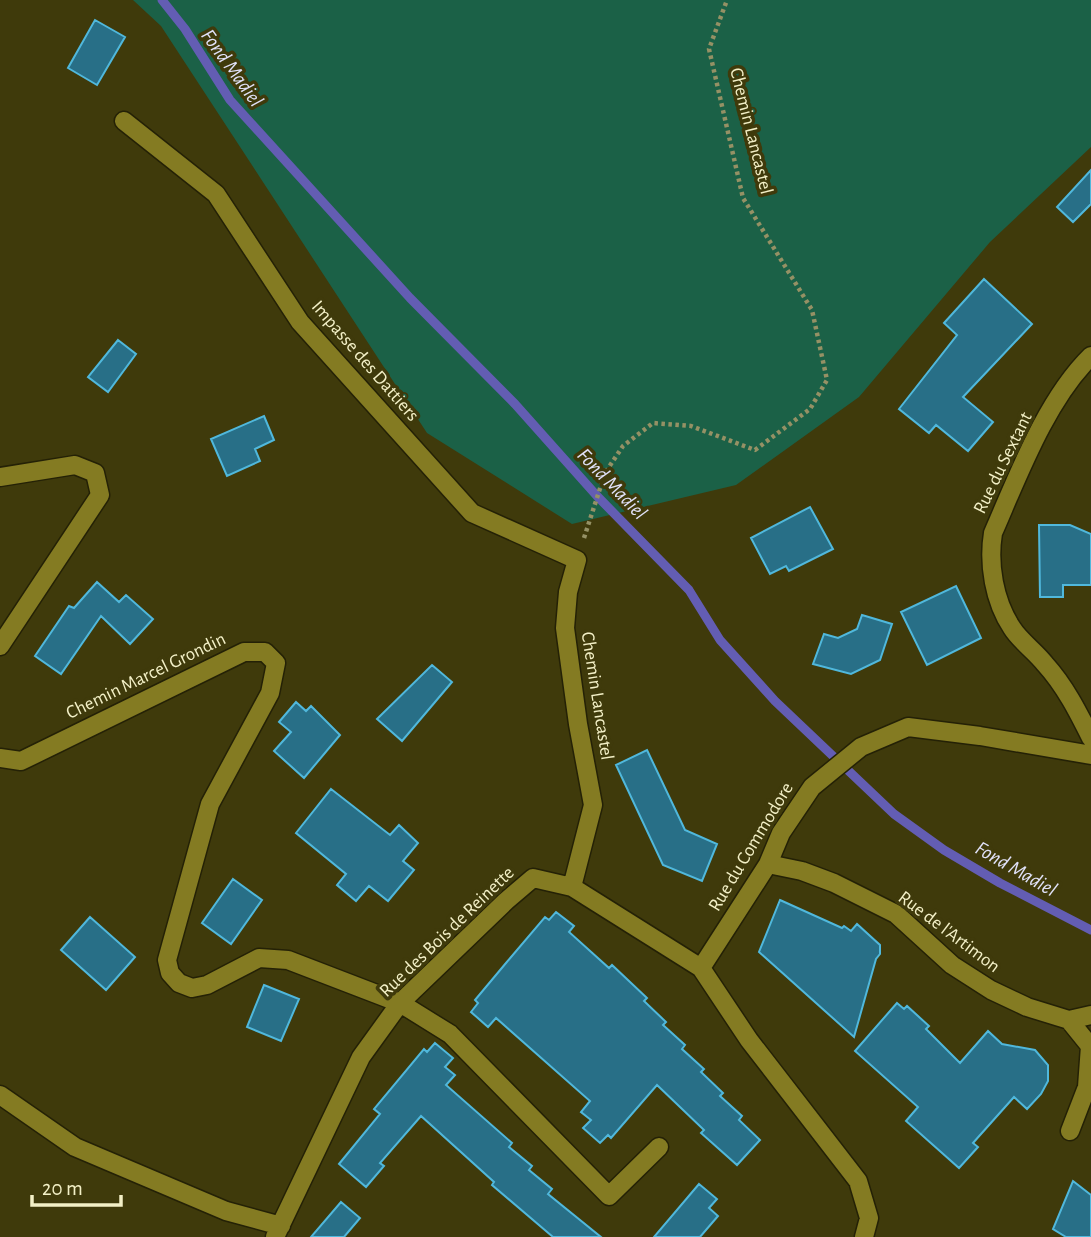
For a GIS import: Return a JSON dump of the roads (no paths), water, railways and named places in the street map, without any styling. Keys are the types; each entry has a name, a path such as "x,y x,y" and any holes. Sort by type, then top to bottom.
{"street":[{"name":"Impasse des Dattiers","path":"124,121 215,194 300,322 472,513 578,560"},
{"name":"Rue du Sextant","path":"1091,356 1076,370 1030,446 993,533 990,548 996,593 1012,628 1046,664 1073,701 1091,738"},
{"path":"0,477 75,465 95,473 100,495 0,646"},
{"name":"Chemin Lancastel","path":"572,887 593,805 578,724 565,628 568,592 578,560"},
{"name":"Chemin Marcel Grondin","path":"0,758 21,761 244,652 265,652 276,663 270,693 210,804 167,960 170,973 179,983 192,988 207,985 259,958 288,960 400,1003"},
{"name":"Rue du Commodore","path":"701,968 768,864 781,833 812,787 861,747 908,727 1091,755"},
{"name":"Rue de l'Artimon","path":"768,864 802,871 834,883 896,914 952,965 991,990 1027,1007 1069,1020"},
{"name":"Rue des Bois de Reinette","path":"278,1232 362,1057 400,1003 533,878 572,887"},
{"path":"572,887 701,968 749,1040 858,1181 869,1218 864,1237"},
{"path":"400,1003 450,1034 609,1196 659,1147"},
{"path":"1070,1131 1087,1087 1090,1046 1069,1020 1091,1015"},
{"path":"0,1095 75,1147 278,1232"}],"waterway":[{"name":"Fond Madiel","path":"162,0 185,29 230,100 410,298 515,404 597,496 689,590 720,640 775,701 894,814 944,850 1000,883 1091,930"}]}
